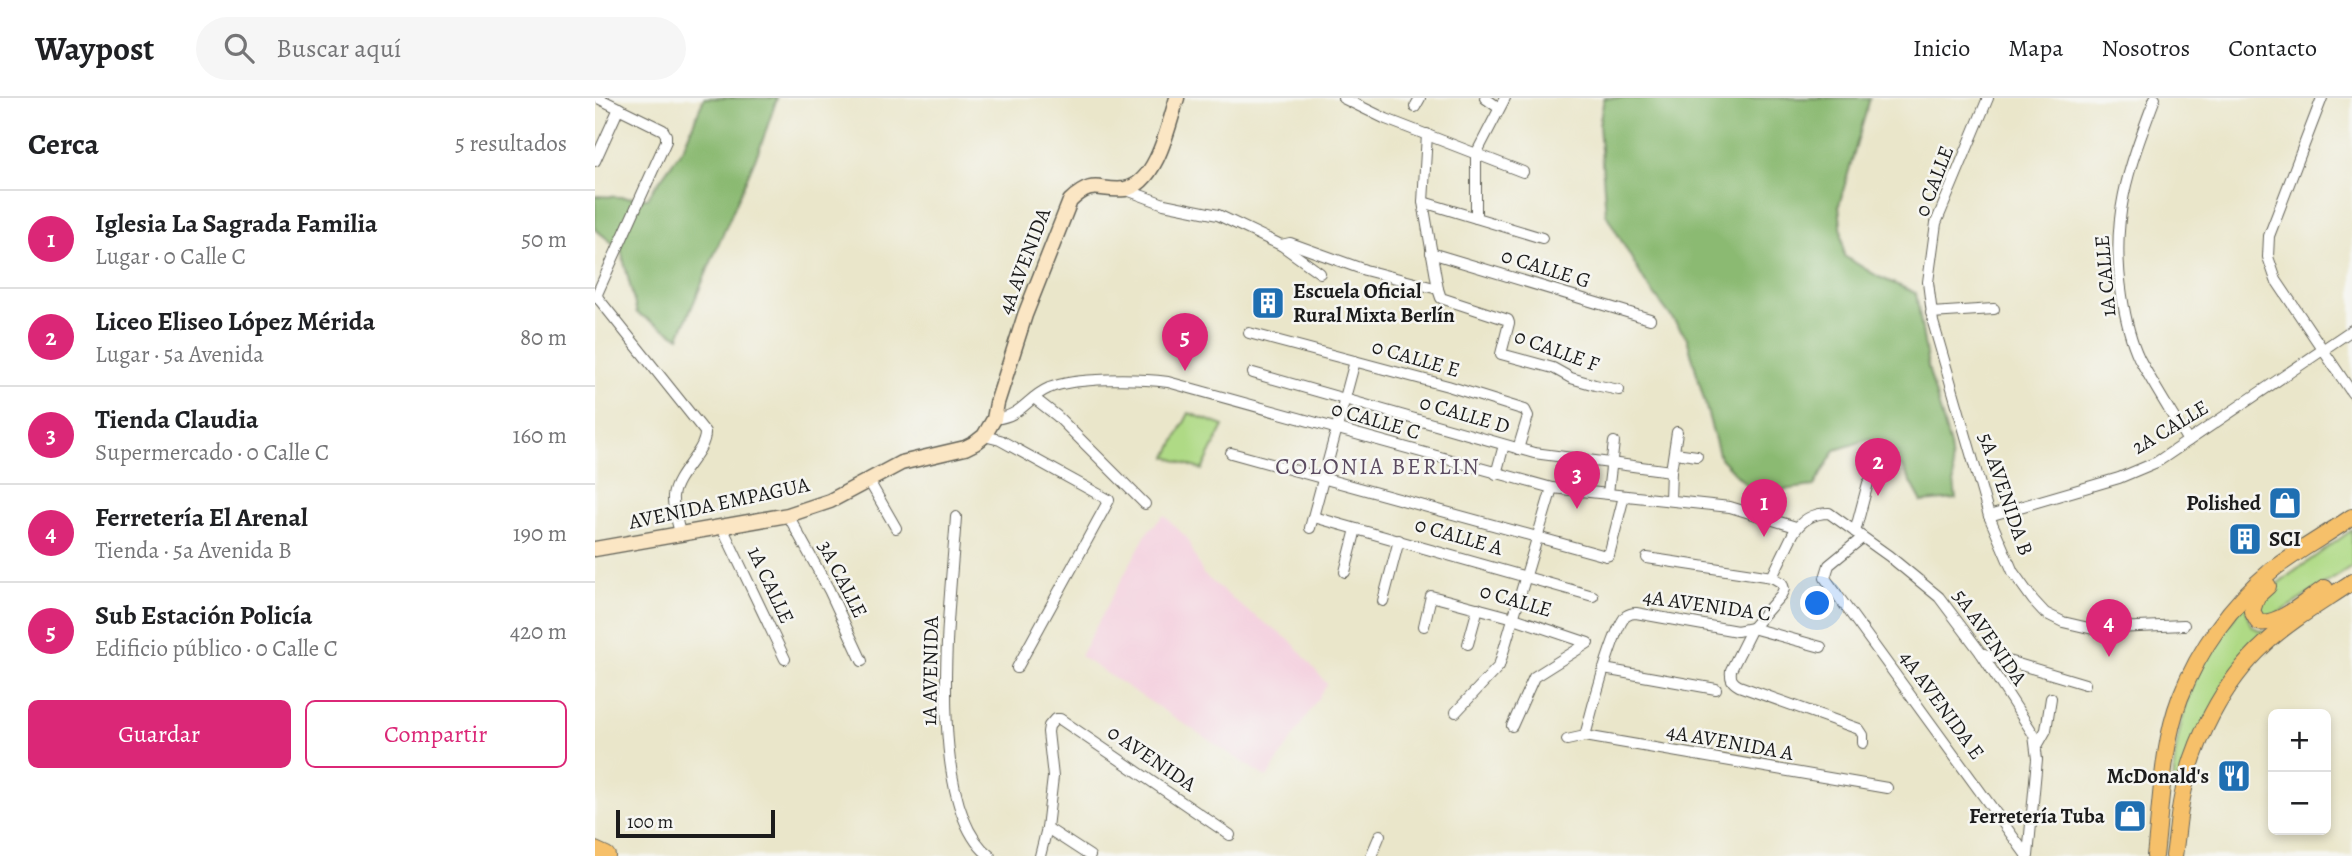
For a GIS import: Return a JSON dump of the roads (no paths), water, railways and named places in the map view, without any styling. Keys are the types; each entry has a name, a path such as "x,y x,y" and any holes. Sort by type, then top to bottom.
{"highway":[{"path":"595,851 606,856"}],"main road":[{"path":"2155,856 2169,739 2179,699 2197,662 2221,623 2242,598 2273,570 2352,517"},
{"path":"2352,525 2266,587 2253,605 2254,617 2264,624 2277,621 2352,571"},
{"path":"2174,856 2182,799 2195,752 2233,681 2266,643 2352,582"},
{"path":"2164,856 2170,804 2165,774"}],"street":[{"path":"598,98 663,130 666,135 666,141 597,294 705,432 704,440 678,480 674,494 673,504 680,534"},
{"path":"1124,189 1135,185 1146,176 1158,156 1177,98"},
{"path":"1343,98 1386,119 1523,172"},
{"path":"1476,218 1476,154 1502,103 1485,98"},
{"name":"0 CALLE","path":"1932,318 1928,282 1936,223 1988,98"},
{"name":"1A CALLE","path":"2155,98 2130,166 2116,245 2125,313 2138,356 2187,442"},
{"path":"2322,98 2269,236 2268,257 2276,280 2352,393"},
{"path":"595,161 619,108"},
{"path":"1427,134 1423,202 1439,294"},
{"name":"4A AVENIDA","path":"994,419 996,403 1025,315 1070,201 1081,191 1096,186 1124,189"},
{"name":"0 CALLE F","path":"1124,189 1164,204 1218,215 1281,245 1320,273"},
{"path":"1423,202 1542,238"},
{"name":"0 CALLE F","path":"1281,245 1290,243 1508,320 1501,354 1553,368 1595,385 1619,390"},
{"name":"0 CALLE G","path":"1431,253 1650,319"},
{"path":"1932,318 1994,309"},
{"name":"5A AVENIDA B","path":"1932,318 1989,516 2013,572 2032,600 2045,613 2063,622 2093,629 2184,625"},
{"name":"2A CALLE","path":"1989,516 2119,478 2157,462 2352,330"},
{"name":"0 CALLE E","path":"1249,333 1525,410 1528,416 1518,449"},
{"path":"1310,528 1355,361"},
{"name":"0 CALLE D","path":"1253,373 1518,449 1553,457 1671,471"},
{"name":"0 CALLE C","path":"994,419 1015,414 1047,389 1066,383 1156,380 1552,488 1730,507 1796,527"},
{"path":"1034,398 1057,416 1145,504"},
{"path":"994,419 984,436 1000,440 1109,500 1017,668"},
{"path":"1669,500 1677,432"},
{"name":"AVENIDA EMPAGUA","path":"595,549 787,515 830,501 901,463 965,448 984,436"},
{"path":"1608,494 1614,442"},
{"path":"1496,474 1504,445"},
{"path":"1231,453 1608,556 1623,496"},
{"path":"1675,453 1697,456"},
{"path":"869,481 896,528"},
{"path":"1859,535 1868,483"},
{"path":"1456,712 1499,666 1552,488"},
{"name":"5A AVENIDA","path":"1796,527 1809,517 1829,513 1939,597 1981,653 2034,735 2037,746"},
{"name":"3A CALLE","path":"787,515 829,590 862,661"},
{"name":"1A AVENIDA","path":"955,517 945,701 953,786 961,816 982,850 990,856"},
{"name":"0 CALLE A","path":"1314,517 1593,596"},
{"name":"1A CALLE","path":"722,527 785,659"},
{"path":"1772,577 1796,527"},
{"path":"1345,572 1356,529"},
{"name":"4A AVENIDA E","path":"1859,535 1829,565 1825,578 2028,856"},
{"path":"1383,601 1399,540"},
{"path":"1647,558 1772,577 1782,583 1784,589 1781,595 1752,628 1730,677 1739,686 1859,729 1863,735 1863,743"},
{"name":"0 CALLE","path":"1424,626 1431,596 1514,618 1588,643 1534,677 1513,726"},
{"path":"1468,644 1478,608"},
{"name":"4A AVENIDA C","path":"1604,669 1621,622 1627,615 1636,613 1737,631 1752,628 1821,648"},
{"path":"1981,653 2085,684"},
{"path":"1585,736 1604,669 1716,689"},
{"path":"2028,856 2037,746 2046,730 2051,698"},
{"name":"0 AVENIDA","path":"1047,828 1053,777 1048,732 1052,720 1060,719 1230,835"},
{"name":"4A AVENIDA A","path":"1567,740 1585,736 1887,788"},
{"path":"1040,856 1047,828 1090,856"},
{"path":"1371,856 1380,835"}],"place":[{"name":"Escuela Oficial Rural Mixta Berlín","path":"1268,303"},
{"name":"Sub Estación Policía","path":"1185,371"},
{"name":"Liceo Eliseo López Mérida","path":"1878,496"},
{"name":"Polished","path":"2285,503"},
{"name":"Tienda Claudia","path":"1577,509"},
{"name":"Iglesia La Sagrada Familia","path":"1764,537"},
{"name":"SCI","path":"2245,539"},
{"name":"Ferretería El Arenal","path":"2109,657"},
{"name":"McDonald's","path":"2234,776"},
{"name":"Ferretería Tuba","path":"2130,816"}],"district":[{"name":"COLONIA BERLIN","path":"1378,466"}]}
